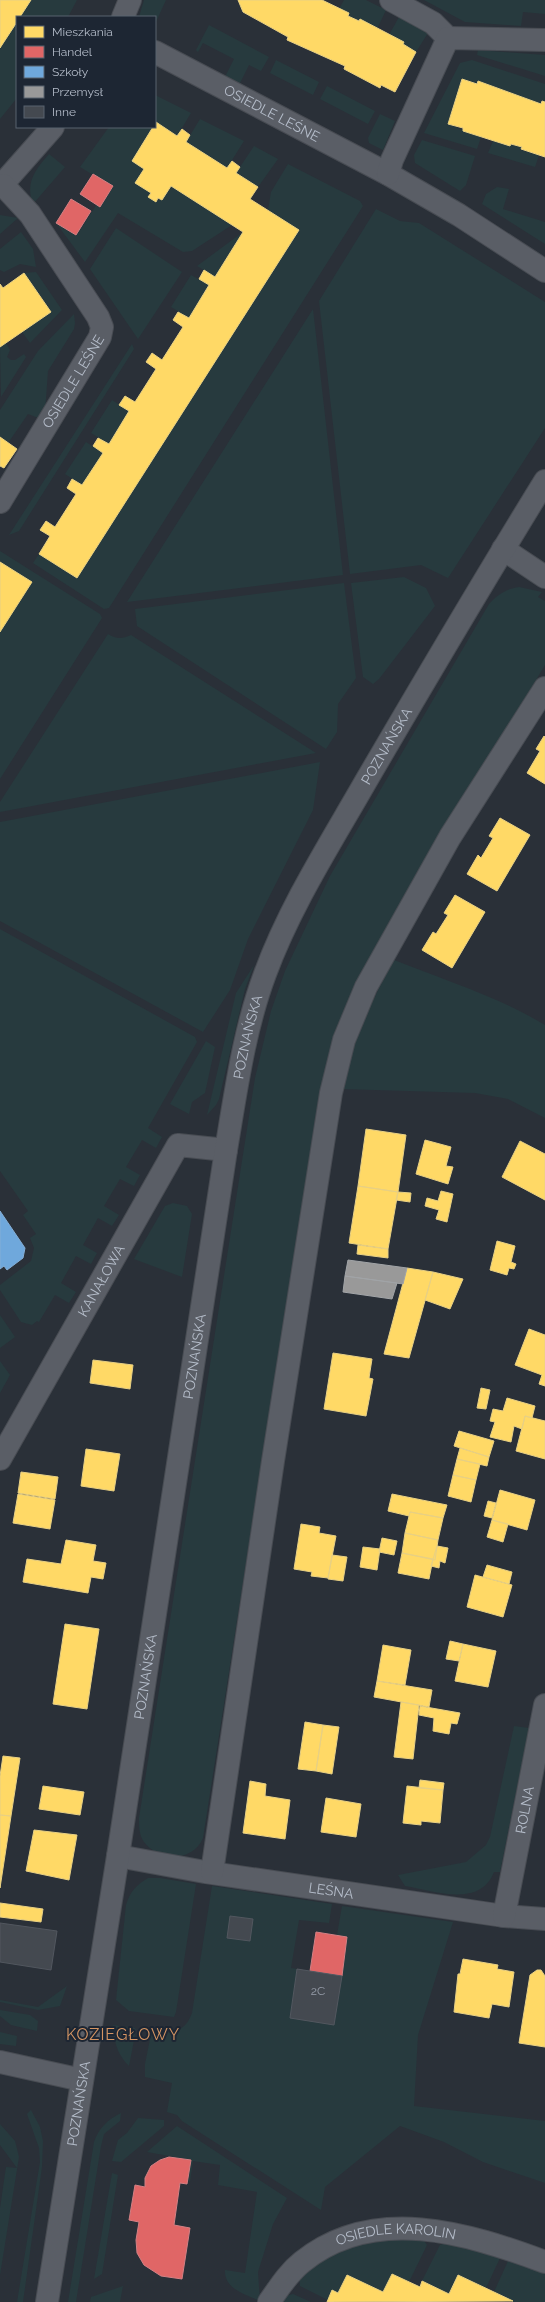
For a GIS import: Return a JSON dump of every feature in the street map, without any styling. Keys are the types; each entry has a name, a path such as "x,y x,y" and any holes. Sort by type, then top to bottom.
{"street":[{"path":"123,16 130,0"},
{"path":"391,0 440,30 545,40"},
{"path":"388,174 440,30"},
{"name":"OSIEDLE LEŚNE","path":"156,53 388,174 459,215 545,271"},
{"path":"1,186 52,128"},
{"name":"OSIEDLE LEŚNE","path":"0,502 100,337 102,327 98,317 30,214 1,186"},
{"name":"POZNAŃSKA","path":"47,2302 118,1856 226,1150 238,1076 250,1024 265,974 288,920 382,755 503,549 545,481"},
{"path":"503,549 545,577"},
{"path":"212,1872 272,1461 328,1109 344,1040 366,987 450,837 545,688"},
{"name":"KANAŁOWA","path":"0,1459 178,1145 226,1150"},
{"name":"ROLNA","path":"504,1916 545,1705"},
{"name":"LEŚNA","path":"118,1856 212,1872 504,1916 545,1920"},
{"path":"0,2062 82,2080"},
{"name":"OSIEDLE KAROLIN","path":"269,2302 291,2272 315,2253 351,2236 389,2228 414,2227 441,2231 509,2249 545,2262"}],"green space":[{"path":"31,0 77,0 69,16 21,16"},
{"path":"144,0 166,0 156,22 156,16 139,16"},
{"path":"344,0 366,0 386,10 377,29 348,16 349,13 339,9"},
{"path":"424,0 545,0 545,14 523,12 521,26 465,22"},
{"path":"399,17 428,33 416,52 403,44 404,42 389,35"},
{"path":"16,24 16,99 0,119 0,48"},
{"path":"209,25 269,57 261,71 249,65 239,85 225,77 234,59 203,43 198,52 196,50"},
{"path":"478,50 545,55 545,76 477,55"},
{"path":"276,60 319,82 313,95 270,73"},
{"path":"472,60 545,84 545,102 542,101 541,104 479,81 477,84 462,79 448,124 481,137 477,149 424,133 460,63"},
{"path":"327,86 375,111 368,124 320,99"},
{"path":"156,96 191,113 177,136 156,123"},
{"path":"380,114 395,121 383,150 369,143 368,138"},
{"path":"200,119 244,141 227,168 186,142"},
{"path":"108,128 152,128 132,161 144,169 135,183 151,193 148,197 156,202 171,186 232,225 192,251 183,252 118,213 85,262 56,223 77,235 97,204 100,206 113,187 80,167"},
{"path":"422,140 475,156 466,185 460,191 415,163 414,155"},
{"path":"493,141 522,147 521,150 539,155 535,167 488,153"},
{"path":"254,146 278,159 258,187 236,173"},
{"path":"49,154 65,167 33,204 30,190 31,183 39,166"},
{"path":"288,164 360,201 363,206 109,608 104,609 33,563 39,554 77,578 299,230 268,210 271,192"},
{"path":"497,187 509,189 503,209 545,222 545,244 482,204 486,194"},
{"path":"376,209 400,221 419,223 545,302 545,428 448,578 421,565 350,574 319,301"},
{"path":"0,215 18,218 0,234"},
{"path":"116,228 182,272 138,339 90,269"},
{"path":"21,232 33,249 36,267 20,264 4,272 0,270 0,249"},
{"path":"243,232 215,277 197,266"},
{"path":"36,272 62,310 30,343 22,332 51,311 24,273"},
{"path":"191,275 209,285 189,318 171,307"},
{"path":"313,309 343,575 127,602"},
{"path":"74,314 74,329 48,371 45,412 41,419 28,414 8,443 0,437 0,410 38,351"},
{"path":"6,343 10,350 7,357 11,360 15,360 24,354 26,357 1,397 0,347"},
{"path":"132,344 134,349 19,531 9,535"},
{"path":"112,400 129,411 109,444 91,433"},
{"path":"86,442 103,453 82,485 65,474"},
{"path":"0,551 100,614 102,618 0,779 0,632 32,582 0,562"},
{"path":"404,577 426,588 435,606 379,679 373,684 363,677 351,583"},
{"path":"344,583 356,678 338,704 337,732 326,749 137,626 135,609"},
{"path":"519,587 542,592 538,597 545,601 545,665 361,973 341,1018 334,1041 317,1111 203,1838 192,1852 184,1855 167,1856 150,1849 144,1842 140,1833 139,1818 255,1078 271,1011 285,971 330,876 489,604 502,592"},
{"path":"108,634 119,638 131,635 316,753 0,812 0,802"},
{"path":"320,762 313,810 248,939 230,990 203,1032 0,921 0,822"},
{"path":"0,929 195,1037 197,1042 148,1128 162,1137 156,1148 142,1140 126,1167 140,1175 134,1186 120,1179 104,1206 119,1215 112,1226 98,1218 83,1245 97,1253 91,1264 76,1256 61,1283 76,1292 69,1303 55,1295 39,1322 37,1321 32,1325 21,1322 0,1290 0,1285 31,1261 34,1248 30,1238 36,1234 23,1215 28,1211 0,1171"},
{"path":"394,960 490,997 545,1025 545,1118 508,1099 475,1093 341,1089 351,1055 363,1023"},
{"path":"254,965 245,989 219,1099 207,1115 236,993"},
{"path":"206,1041 215,1047 205,1093 192,1102 189,1114 170,1104"},
{"path":"173,1203 187,1206 192,1214 182,1277 134,1259 165,1206"},
{"path":"0,1315 15,1337 0,1348"},
{"path":"0,1361 10,1375 0,1393"},
{"path":"514,1726 529,1728 500,1872 494,1872 487,1883 478,1890 468,1894 443,1893 405,1886 398,1875 466,1862 486,1845 490,1837"},
{"path":"148,1878 160,1878 196,1884 174,2017 129,2011 116,2000 126,1905 129,1896 134,1889"},
{"path":"212,1886 332,1904 329,1923 299,1920 291,1968 342,1976 347,1937 337,1935 342,1906 453,1922 418,2035 414,2106 545,2121 545,2183 483,2162 444,2142 400,2126 325,2187 321,2210 182,2121 177,2115 167,2112 172,2083 145,2077 145,2064 151,2034 154,2031 173,2032 182,2028 192,2013"},
{"path":"67,1986 60,2006 38,2010 0,2002 0,2000 38,2007"},
{"path":"0,2010 30,2015 38,2021 37,2031 11,2025 0,2016"},
{"path":"113,2025 135,2028 136,2030 129,2066 117,2047"},
{"path":"0,2032 17,2036 16,2046 0,2044"},
{"path":"31,2110 40,2127 43,2141 42,2167 23,2302 17,2302 40,2162 39,2148 27,2114"},
{"path":"121,2113 120,2121 104,2134 76,2302 68,2302 94,2142 104,2125"},
{"path":"138,2118 164,2120 164,2126 121,2162 112,2161 118,2140 127,2133"},
{"path":"0,2124 15,2141 19,2157 0,2275 0,2208 6,2167 17,2168 0,2145"},
{"path":"177,2126 287,2198 273,2224 258,2272 260,2301 236,2290 228,2282 225,2270 245,2273 257,2192 218,2185 220,2165 193,2161 190,2182 188,2181 191,2160 147,2152"},
{"path":"112,2173 118,2175 102,2274 94,2279"},
{"path":"423,2239 427,2245 409,2282 392,2274 383,2292 347,2275 338,2293 332,2290 328,2300 300,2286 299,2272 353,2241"},
{"path":"451,2240 500,2258 486,2288 458,2275 449,2294 422,2281 440,2245"},
{"path":"515,2257 545,2268 545,2302 513,2302 494,2292 508,2261"},
{"path":"123,2286 120,2302 90,2302 91,2297"},
{"path":"293,2294 311,2302 274,2302 277,2298"}],"building: Mieszkania":[{"path":"0,0 31,0 21,16 16,16 16,24 0,48"},
{"path":"238,0 322,0 349,13 348,16 359,21 360,19 404,42 403,44 416,52 395,92 381,85 380,88 344,69 345,66 287,40 288,37 243,12"},
{"path":"462,79 477,84 478,81 541,104 542,101 545,102 545,157 521,149 522,147 511,144 510,146 463,131 463,128 448,124"},
{"path":"156,122 177,136 182,129 190,135 186,142 227,168 232,161 240,167 236,173 258,187 250,199 299,230 77,578 39,554 50,536 40,530 46,521 55,527 76,494 67,488 72,479 82,485 103,453 93,446 98,438 109,444 129,411 119,405 125,396 135,402 156,369 146,362 152,353 162,360 183,327 173,320 178,312 189,318 209,285 199,279 204,270 215,277 243,232 171,186 162,200 158,198 156,202 148,197 151,193 135,183 144,169 132,161 152,128 156,128"},
{"path":"24,273 51,312 0,347 0,284 3,288"},
{"path":"0,437 17,449 4,468 0,466"},
{"path":"0,562 32,582 0,632"},
{"path":"544,736 545,784 527,773 540,751 536,749"},
{"path":"500,818 530,835 497,891 467,874 478,855 481,858 493,838 489,836"},
{"path":"455,895 485,912 452,968 422,950 433,932 436,934 448,915 444,913"},
{"path":"366,1129 406,1135 398,1192 358,1186"},
{"path":"425,1140 451,1147 446,1166 453,1167 448,1184 416,1174"},
{"path":"520,1141 545,1154 545,1200 502,1177"},
{"path":"358,1186 398,1192 388,1249 349,1243"},
{"path":"441,1191 453,1194 447,1222 436,1219 439,1210 425,1206 427,1198 438,1201"},
{"path":"398,1192 411,1193 410,1202 396,1200"},
{"path":"497,1241 515,1246 511,1262 516,1264 514,1269 509,1268 507,1275 490,1270"},
{"path":"358,1245 388,1249 388,1258 357,1254"},
{"path":"407,1268 433,1272 409,1358 384,1354"},
{"path":"433,1272 463,1279 450,1309 425,1300"},
{"path":"529,1329 545,1335 545,1386 539,1384 542,1375 515,1365"},
{"path":"333,1353 372,1359 369,1378 373,1379 366,1416 324,1409"},
{"path":"93,1360 133,1365 130,1389 90,1383"},
{"path":"481,1388 490,1390 486,1409 477,1408"},
{"path":"507,1398 535,1406 532,1418 525,1416 522,1429 514,1426 511,1442 490,1437 495,1422 490,1421 493,1409 503,1411"},
{"path":"525,1416 545,1421 545,1459 516,1451"},
{"path":"459,1431 494,1441 489,1457 454,1446"},
{"path":"460,1448 489,1457 487,1466 457,1459"},
{"path":"86,1449 120,1454 114,1491 81,1486"},
{"path":"457,1459 480,1464 476,1480 453,1475"},
{"path":"21,1472 58,1477 55,1499 18,1493"},
{"path":"453,1475 476,1480 471,1502 448,1496"},
{"path":"500,1490 535,1500 527,1530 492,1520"},
{"path":"18,1494 55,1500 50,1529 13,1523"},
{"path":"392,1494 447,1505 443,1518 410,1512 409,1516 388,1511"},
{"path":"488,1501 496,1503 492,1518 484,1516"},
{"path":"410,1512 443,1518 438,1540 405,1533"},
{"path":"492,1520 508,1524 503,1542 487,1537"},
{"path":"301,1524 320,1527 319,1533 336,1536 328,1578 311,1576 312,1572 294,1569"},
{"path":"405,1533 438,1540 435,1560 402,1553"},
{"path":"382,1538 397,1541 394,1555 379,1552"},
{"path":"66,1540 96,1545 93,1561 106,1563 103,1579 91,1577 88,1593 23,1582 27,1559 61,1564"},
{"path":"437,1546 448,1548 445,1563 440,1561 439,1568 431,1566"},
{"path":"363,1547 380,1549 377,1570 360,1567"},
{"path":"402,1553 433,1559 429,1579 398,1573"},
{"path":"332,1555 347,1557 343,1581 328,1579"},
{"path":"487,1565 512,1572 509,1584 483,1577"},
{"path":"475,1575 512,1585 503,1617 467,1607"},
{"path":"65,1624 99,1629 87,1709 53,1704"},
{"path":"450,1641 463,1644 459,1661 446,1659"},
{"path":"463,1644 496,1651 488,1687 455,1681"},
{"path":"383,1645 411,1650 405,1685 377,1681"},
{"path":"377,1681 432,1690 429,1707 374,1697"},
{"path":"401,1702 419,1705 413,1759 394,1757"},
{"path":"420,1706 460,1713 457,1724 451,1723 449,1734 433,1731 434,1718 419,1715"},
{"path":"305,1722 323,1725 316,1771 298,1769"},
{"path":"323,1725 339,1727 332,1774 316,1771"},
{"path":"3,1756 20,1758 11,1816 0,1815 0,1776"},
{"path":"420,1780 444,1783 443,1790 419,1788"},
{"path":"250,1781 266,1784 265,1796 290,1800 285,1839 243,1833"},
{"path":"43,1786 84,1792 80,1815 39,1809"},
{"path":"407,1786 443,1790 440,1823 421,1821 421,1825 403,1823"},
{"path":"326,1798 361,1804 356,1837 321,1832"},
{"path":"0,1815 11,1816 0,1888"},
{"path":"34,1830 77,1835 69,1880 26,1871"},
{"path":"0,1903 43,1909 41,1922 0,1917"},
{"path":"463,1959 498,1965 497,1969 514,1972 509,2007 492,2004 489,2018 454,2012 458,1974 460,1974"},
{"path":"537,1970 541,1970 545,1976 545,2047 519,2043 530,1975"},
{"path":"392,2274 420,2287 422,2281 449,2294 458,2275 513,2301 327,2302 332,2290 338,2293 347,2275 383,2292"}],"building: Handel":[{"path":"93,174 113,186 100,207 80,194"},
{"path":"71,199 91,211 76,235 56,223"},
{"path":"316,1932 347,1937 342,1976 310,1971"},
{"path":"169,2157 191,2160 187,2184 180,2183 174,2225 190,2228 182,2279 161,2276 144,2265 137,2253 136,2240 139,2222 129,2220 135,2185 145,2187 145,2178 151,2166 160,2160"}],"building: Szkoły":[{"path":"0,1211 25,1248 23,1258 7,1270 4,1266 0,1269"}],"building: Przemysł":[{"path":"348,1260 407,1268 403,1284 345,1276"},
{"path":"345,1276 397,1283 392,1299 343,1292"}],"building: Inne":[{"path":"230,1916 253,1919 250,1941 227,1938"},
{"path":"0,1923 57,1931 51,1970 0,1962"},
{"path":"297,1969 342,1976 334,2025 290,2018"}],"district":[{"name":"KOZIEGŁOWY","path":"123,2034"}]}
